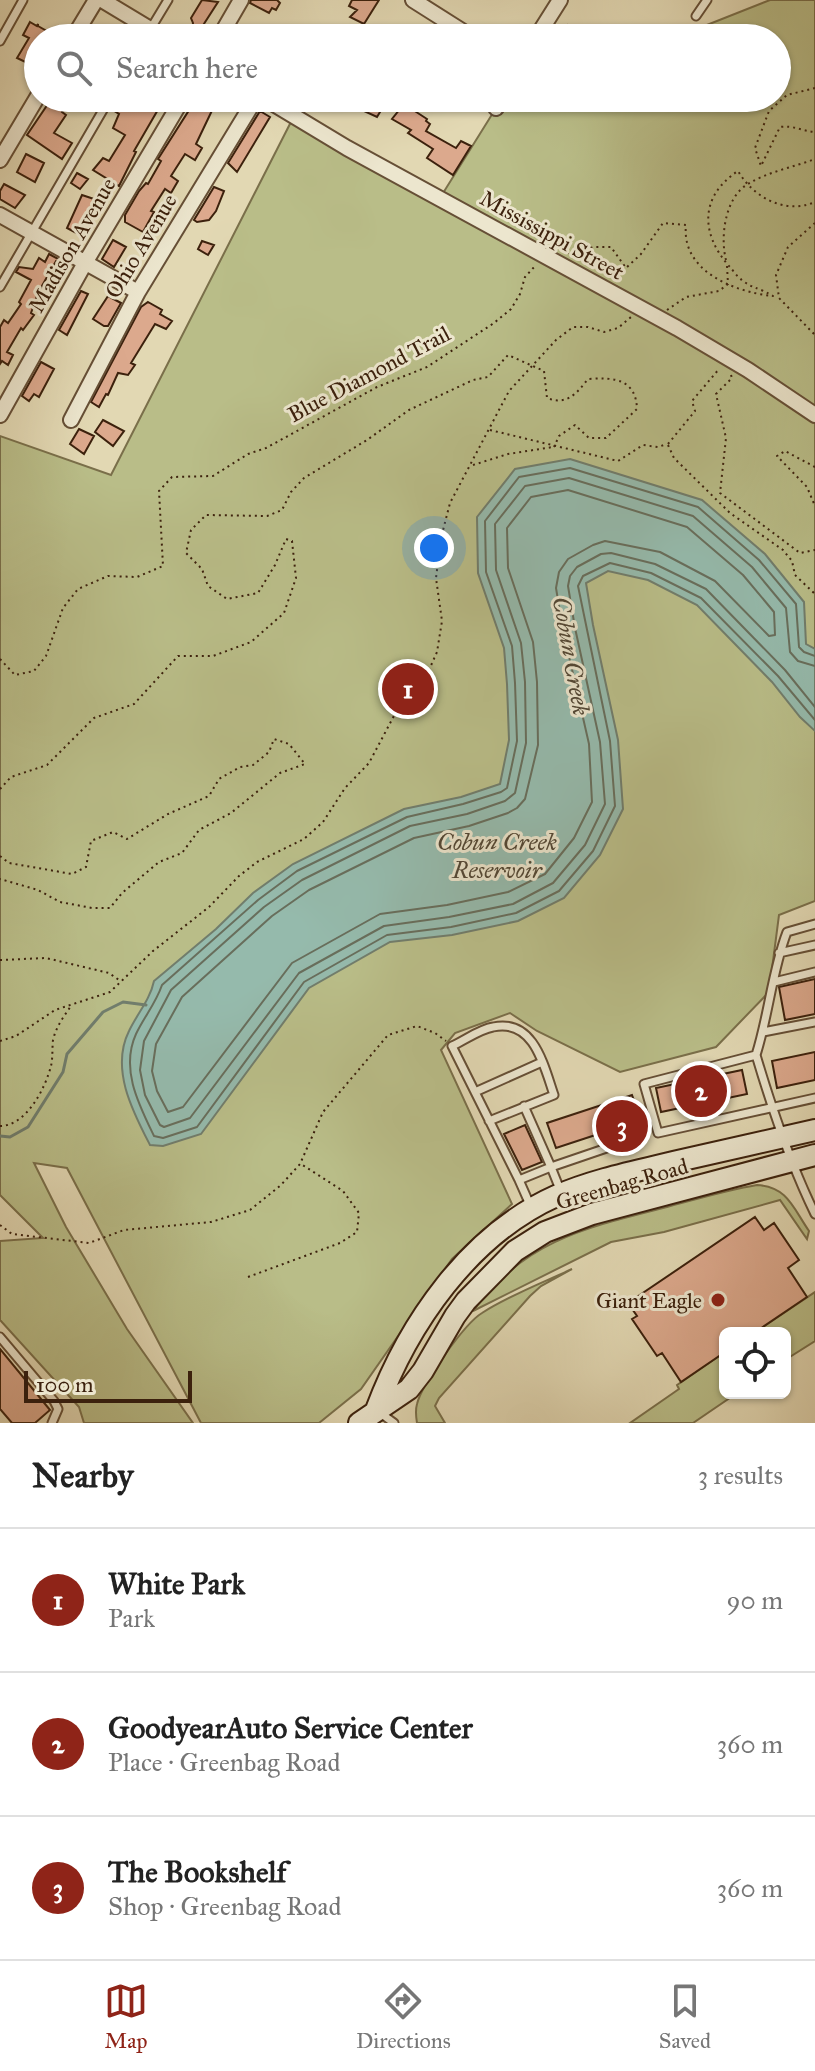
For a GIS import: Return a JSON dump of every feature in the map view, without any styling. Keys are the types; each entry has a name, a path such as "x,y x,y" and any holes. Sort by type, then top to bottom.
{"main road":[{"name":"Greenbag Road","path":"376,1410 386,1382 440,1293 461,1266 489,1239 532,1209 562,1194 633,1172 815,1130"},
{"name":"Greenbag Road","path":"359,1423 409,1389 455,1316 492,1272 515,1251 545,1232 592,1214 815,1155"}],"street":[{"path":"81,24 96,0"},
{"path":"102,0 134,24"},
{"path":"227,24 241,0"},
{"path":"413,0 451,24"},
{"path":"545,24 560,0"},
{"path":"0,160 28,112"},
{"name":"Madison Avenue","path":"0,415 175,112"},
{"name":"Ohio Avenue","path":"71,420 138,292 247,112"},
{"name":"Mississippi Street","path":"287,112 347,148 656,317 748,370 815,415"},
{"path":"0,215 138,292"}],"lane":[{"path":"0,41 23,0"},
{"path":"154,24 168,0"},
{"path":"696,16 707,0"},
{"path":"0,287 102,112"},
{"path":"815,924 787,932 779,953 756,1055 782,1137 815,1214"},
{"path":"779,953 815,945"},
{"path":"774,982 815,972"},
{"path":"763,1032 815,1022"},
{"path":"489,1121 554,1095 529,1035 507,1026 492,1027 452,1046 532,1209"},
{"path":"756,1055 644,1084 658,1133 815,1098"},
{"path":"475,1092 542,1062"},
{"path":"524,1106 562,1194"},
{"path":"519,1180 636,1138"},
{"path":"0,1337 54,1401 58,1409 52,1423"},
{"path":"376,1410 394,1423"}],"path":[{"path":"791,94 815,88"},
{"path":"769,112 755,148 761,166 780,127 790,126 815,132"},
{"path":"728,284 727,263 721,243 736,195 746,184 815,159"},
{"path":"546,257 594,247 611,247 626,268 641,254 663,223 686,225 685,234 691,256 708,274 750,294 773,296 742,281 727,263 709,233 707,213 723,181 738,171 746,184 769,203 799,205 815,202"},
{"path":"815,223 788,247 776,275 776,283 779,298 815,335"},
{"name":"Blue Diamond Trail","path":"0,659 15,675 34,671 46,656 63,608 78,589 108,576 137,577 163,566 159,491 172,477 213,476 248,454 266,448 377,387 427,367 511,309 525,277 546,257"},
{"path":"656,317 686,297 719,291 728,284"},
{"path":"0,1041 16,1036 55,1010 110,992 209,907 239,876 257,862 304,839 323,822 345,788 369,763 396,712 425,679 437,652 442,621 436,578 441,538 450,503 509,391 556,340 573,327 604,332 618,328 640,308"},
{"path":"0,789 11,777 47,765 94,718 134,704 178,656 213,656 251,642 284,613 296,578 292,541 286,539 258,593 227,599 208,586 202,569 186,553 191,530 206,515 267,516 282,510 291,492 304,478 409,410 473,380 488,377 508,355 544,371 547,398 556,401 574,397 588,379 605,378 629,385 637,395 637,409 606,438 589,438 575,425 559,436 554,447"},
{"path":"489,430 618,461 643,445 658,447 668,444 695,411 692,401 721,367"},
{"path":"729,368 732,378 716,394 726,438 720,493 800,553 815,550"},
{"path":"668,444 674,458 730,513 783,550 792,561 795,575 815,594"},
{"path":"471,466 508,454 554,447"},
{"path":"815,467 785,451 777,456 807,487 815,506"},
{"path":"0,856 9,863 72,874 86,867 91,841 113,832 127,839 168,814 209,796 219,779 240,767 253,765 269,752 274,739 289,744 305,764 280,773 231,813 199,830 182,853 159,862 122,893 110,908 60,902 38,890 0,879"},
{"path":"0,960 46,958 109,973 120,981"},
{"path":"0,1126 10,1126 28,1113 50,1071 58,1024 71,1005"},
{"path":"0,1225 12,1234 89,1243 124,1230 211,1222 250,1210 281,1185 300,1164 323,1112 388,1035 417,1026 435,1033 452,1046"},
{"path":"248,1277 340,1243 357,1232 359,1213 343,1191 300,1164"}],"green space":[{"path":"770,0 815,0 815,901 779,915 769,992 716,1047 620,1072 537,1031 510,1013 455,1033 441,1050 512,1204 452,1259 361,1389 319,1423 201,1423 67,1168 34,1163 66,1227 127,1329 193,1423 84,1423 79,1407 0,1320 0,1241 43,1238 0,1195 0,436 111,475 294,116 440,198 494,112 791,112 791,24 709,24"},
{"path":"757,1185 776,1190 789,1200 809,1231 807,1239 780,1200 664,1232 611,1242 473,1311 514,1268 560,1240 611,1222"},
{"path":"572,1269 541,1286 530,1296 439,1398 435,1406 445,1423 417,1423 420,1395 435,1369 474,1319 504,1300"},
{"path":"815,1292 815,1341 791,1356 791,1327 763,1327"},
{"path":"719,1356 719,1399 728,1399 693,1423 630,1423 679,1389 677,1385"}],"water":[{"name":"Cobun Creek Reservoir","path":"570,459 702,500 765,554 804,602 806,644 815,649 815,731 697,605 648,580 608,571 586,583 618,740 623,809 600,855 564,898 518,921 452,935 390,942 309,988 201,1134 163,1146 150,1145 126,1090 122,1060 129,1031 154,981 253,893 293,864 404,809 461,797 500,784 509,740 504,648 478,573 477,517 515,469"}],"building":[{"path":"202,0 218,2 204,24 193,24 191,18"},
{"path":"251,0 277,0 280,3 276,10 272,8 269,13 250,3"},
{"path":"352,0 379,0 364,24 350,17 357,10 349,6"},
{"path":"24,46 24,61 17,58"},
{"path":"43,112 62,112 66,115 54,133 72,143 62,159 27,135"},
{"path":"116,112 157,112 134,151 119,186 93,170 103,158 109,161 125,135 113,128 119,114"},
{"path":"188,112 211,112 196,144 202,148 195,160 185,154 171,176 178,181 171,193 165,189 151,211 154,212 143,232 125,222 125,215 139,191 148,184 161,161 158,159"},
{"path":"259,112 270,117 237,172 228,163"},
{"path":"398,112 416,112 430,124 426,131 456,148 461,141 471,146 453,175 427,158 433,149 392,119"},
{"path":"26,154 44,163 35,182 17,172"},
{"path":"77,173 88,179 80,189 71,183"},
{"path":"4,184 25,195 15,208 0,199"},
{"path":"214,187 224,191 216,211 209,220 197,222 194,220"},
{"path":"82,195 106,203 80,235 67,228"},
{"path":"113,240 126,247 114,267 102,259"},
{"path":"202,241 214,245 208,255 198,249"},
{"path":"49,254 64,262 63,265 56,261 38,293 31,313 34,315 23,330 21,328 7,352 13,355 8,365 2,361 0,364 0,327 4,320 8,323 21,304 19,302 31,280 16,272 19,267 33,269 39,258 45,262"},
{"path":"81,291 88,294 67,335 59,330"},
{"path":"108,296 121,303 108,326 104,326 93,319"},
{"path":"148,302 162,310 160,314 172,321 166,329 155,324 131,363 135,365 128,375 118,373 99,407 91,402 141,307"},
{"path":"41,362 54,369 39,397 34,394 29,401 22,396"},
{"path":"103,420 124,431 113,446 95,432"},
{"path":"79,429 94,436 84,454 70,444"},
{"path":"815,979 815,1014 785,1020 779,987"},
{"path":"815,1052 815,1080 777,1088 772,1061"},
{"path":"742,1070 747,1094 661,1112 656,1088"},
{"path":"632,1095 641,1120 556,1148 547,1123"},
{"path":"525,1125 542,1162 522,1170 504,1134"},
{"name":"Giant Eagle","path":"755,1217 764,1230 774,1223 799,1260 788,1268 807,1297 763,1327 719,1327 719,1356 681,1382 662,1353 657,1356 632,1319 637,1316 628,1303"},
{"path":"0,1349 50,1410 35,1423 12,1423 0,1409"}],"waterway":[{"name":"Cobun Creek","path":"0,1136 10,1137 28,1127 63,1072 67,1054 103,1012 123,1002 146,1005"}],"place":[{"name":"White Park","path":"408,689"},
{"name":"GoodyearAuto Service Center","path":"701,1091"},
{"name":"The Bookshelf","path":"622,1126"},
{"name":"Giant Eagle","path":"718,1300"}]}
